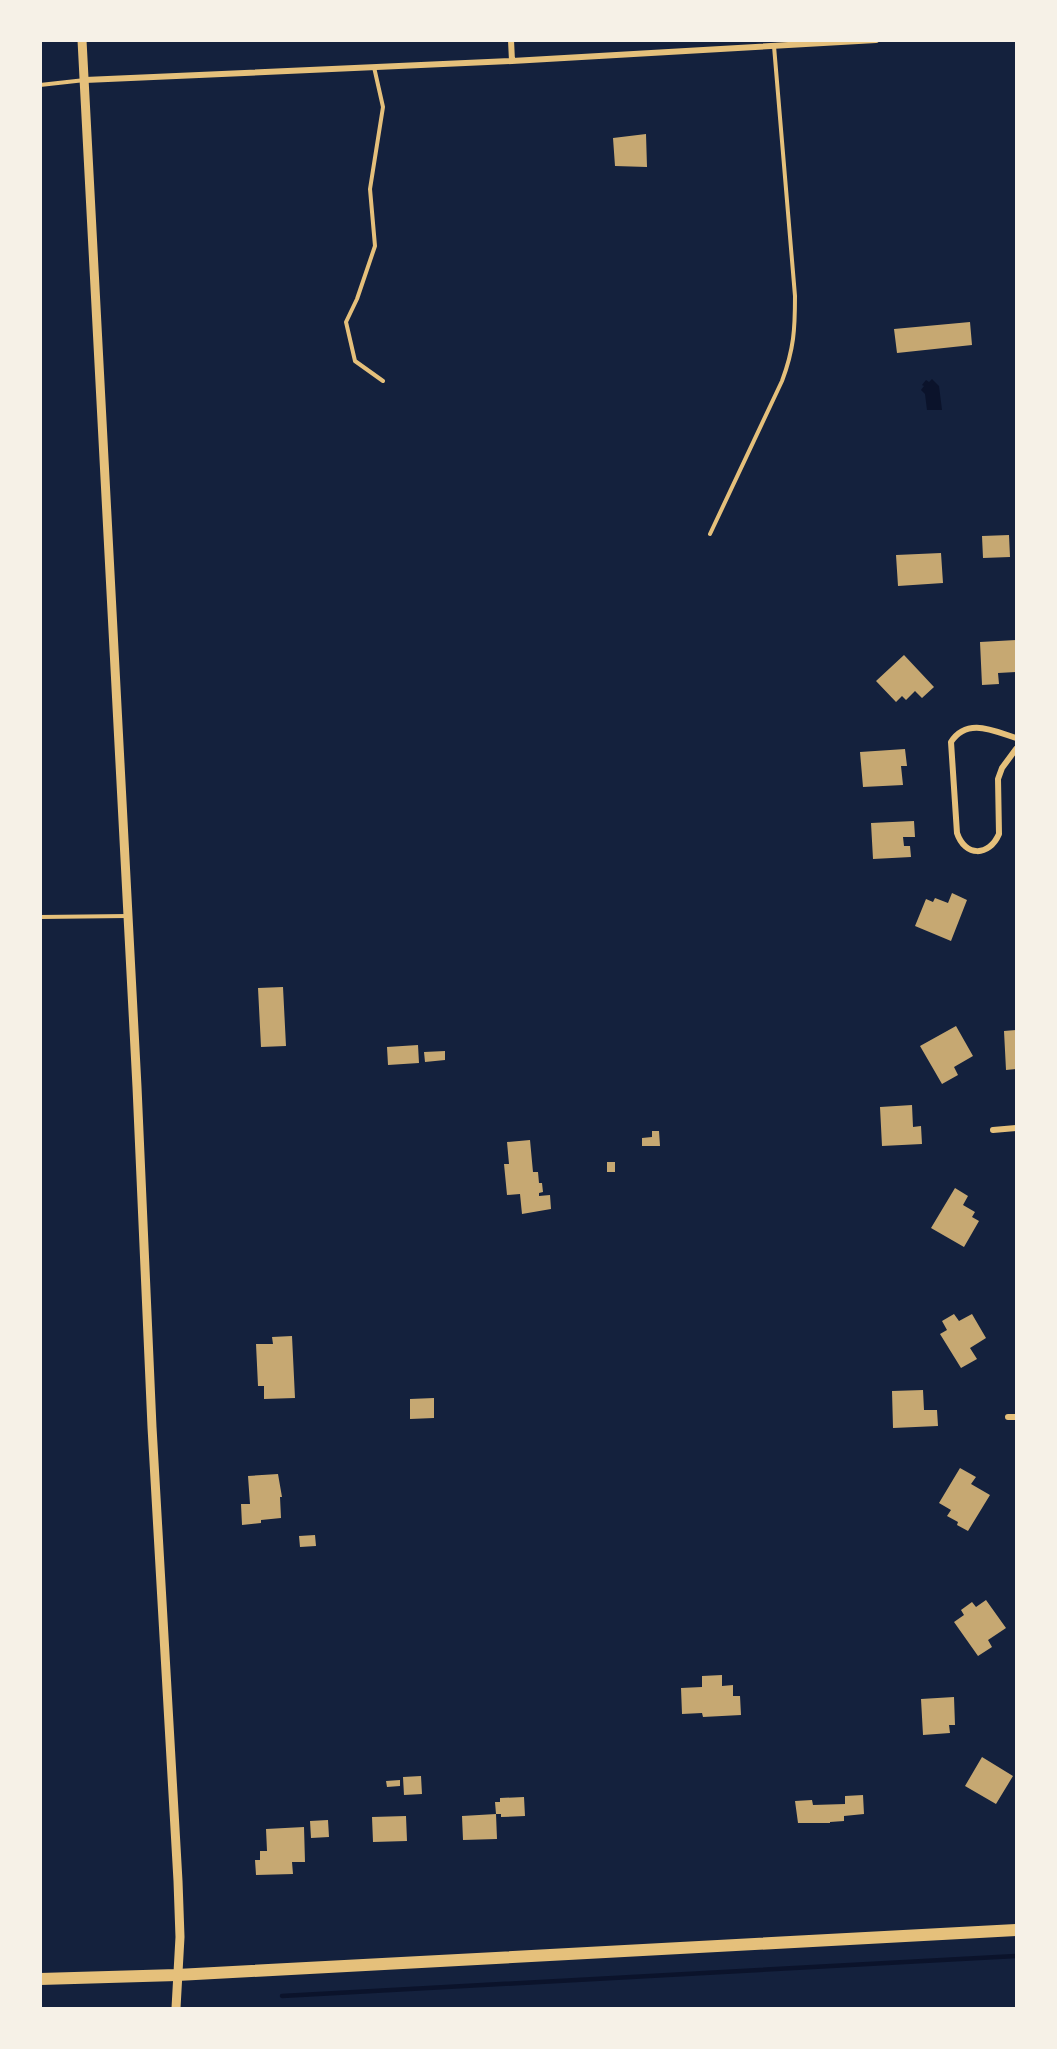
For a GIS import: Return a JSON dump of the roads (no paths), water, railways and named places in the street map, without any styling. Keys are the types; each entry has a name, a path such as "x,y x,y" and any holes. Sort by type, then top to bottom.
{"main road":[{"path":"40,1979 177,1976 1017,1930"}],"street":[{"path":"82,40 152,1427 178,1881 180,1937 176,2008"},
{"path":"511,40 512,61"},
{"path":"85,80 512,61 876,40"},
{"path":"1017,738 972,727 964,728 951,742 957,833 959,839 968,848 983,851 996,842 999,834 998,779 1002,768 1017,749"},
{"path":"993,1130 1017,1128"},
{"path":"1008,1417 1017,1417"}],"lane":[{"path":"710,534 782,381 791,357 795,328 794,284 774,46"},
{"path":"374,67 382,107 370,189 375,246 346,322 355,361 383,381"},
{"path":"40,85 85,80"},
{"path":"40,917 128,916"}],"water":[{"path":"932,379 939,386 942,410 927,410 925,394 921,390 926,380 929,382"}],"waterway":[{"path":"282,1996 1016,1956"}]}
